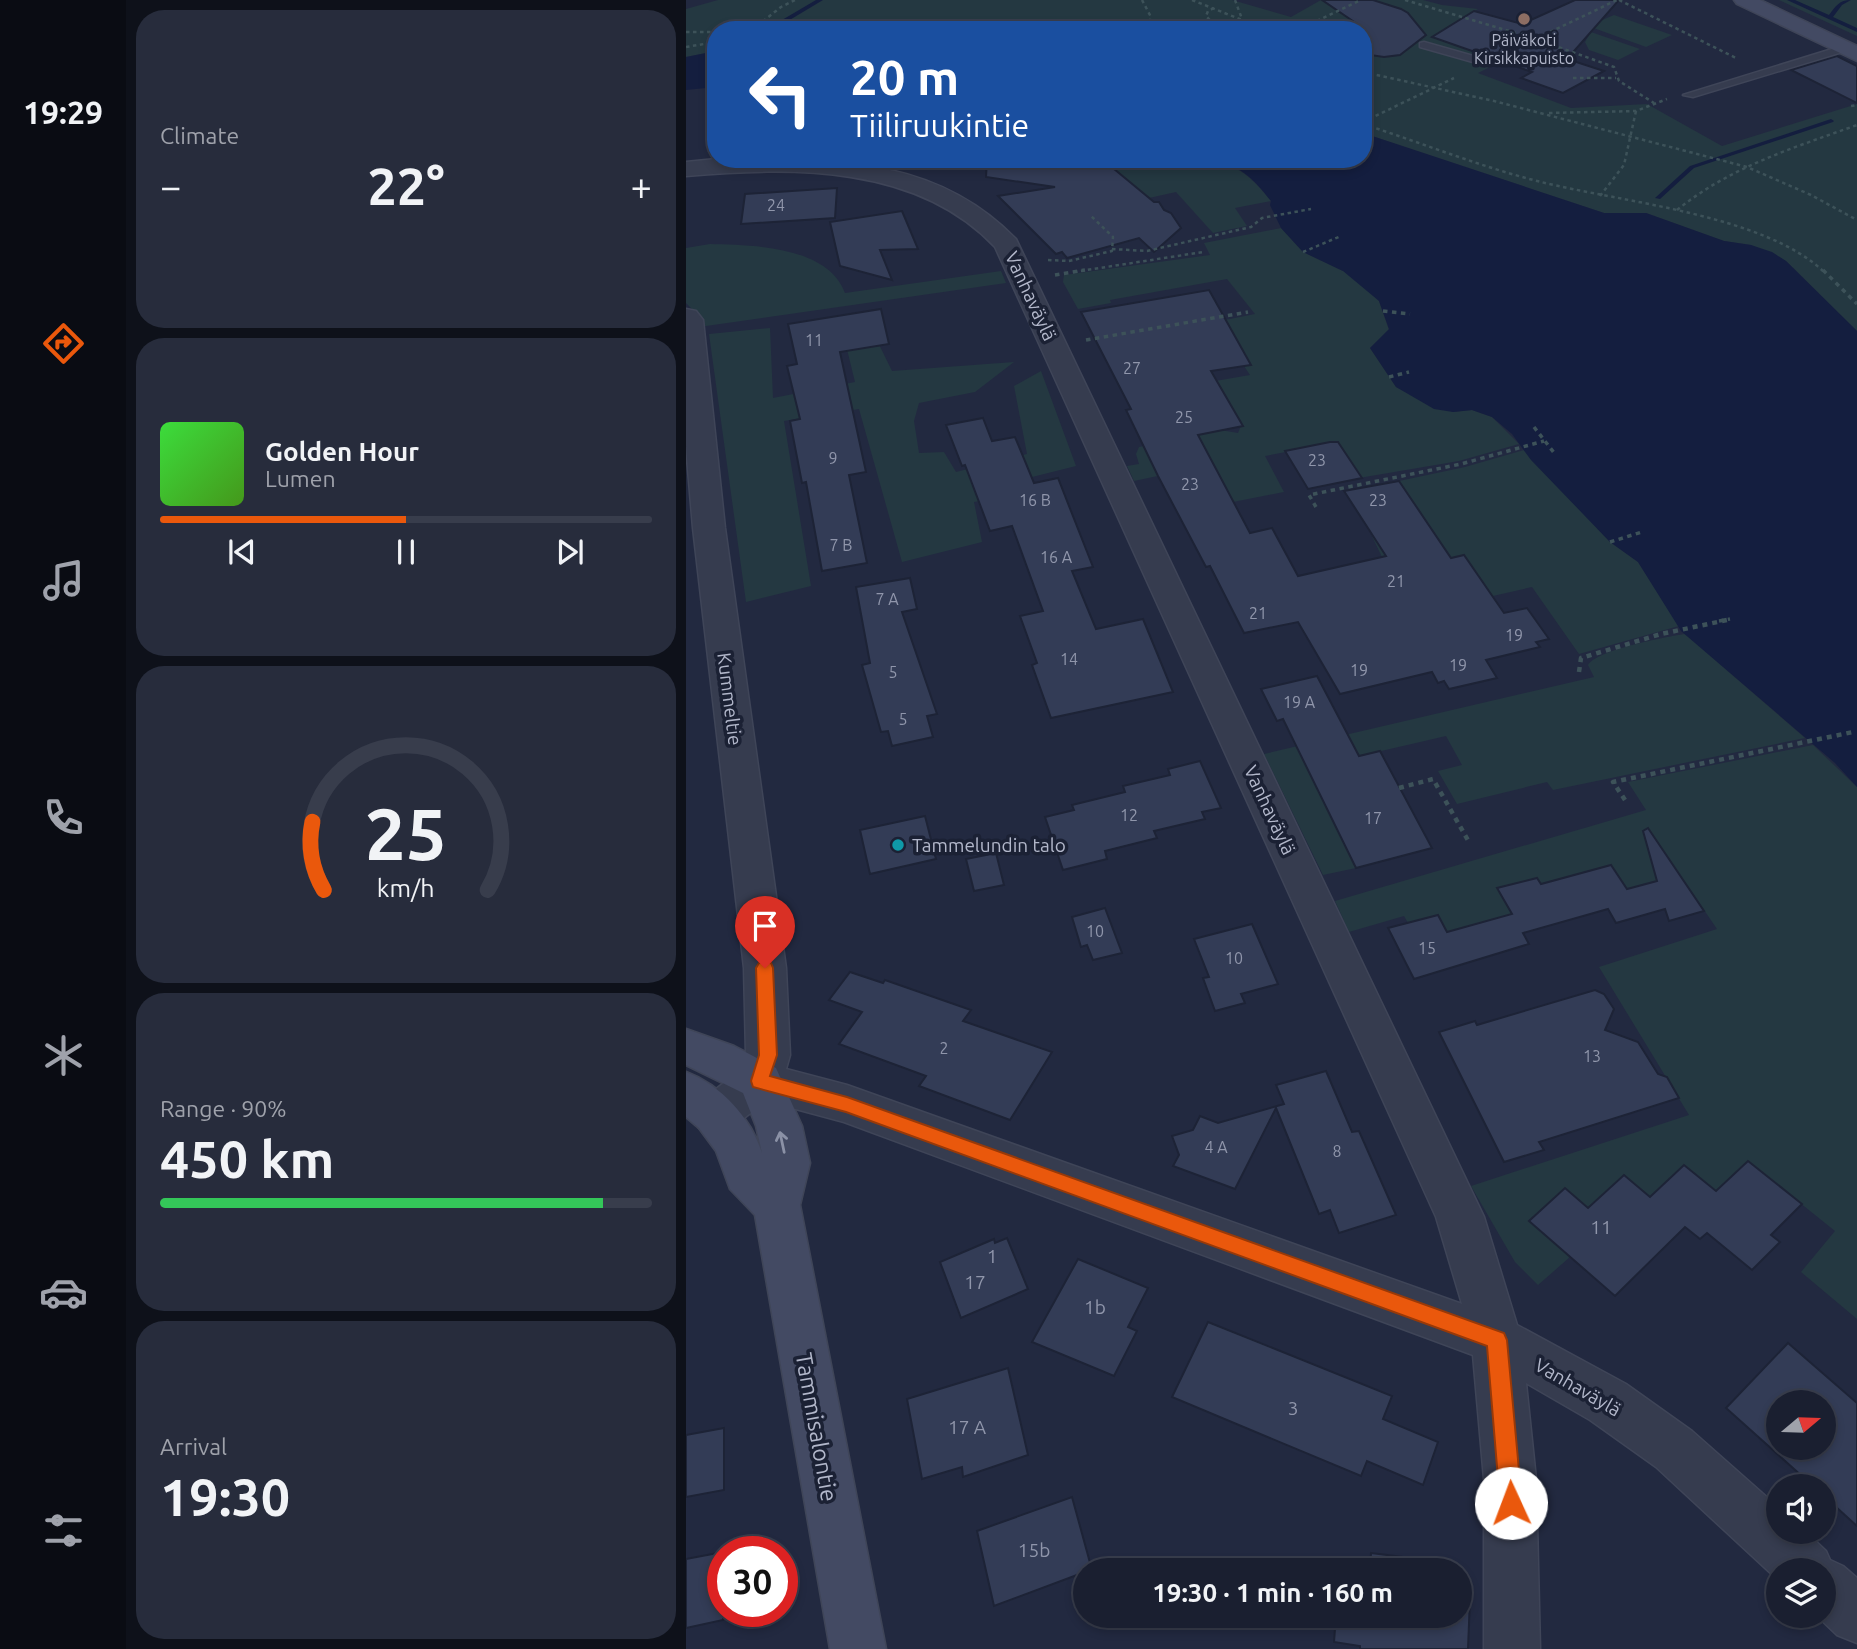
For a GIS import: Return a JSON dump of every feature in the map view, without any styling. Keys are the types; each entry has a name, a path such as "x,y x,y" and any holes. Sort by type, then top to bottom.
{"street":[{"path":"1744,0 1851,51"},
{"name":"Vanhaväylä","path":"686,169 707,167"},
{"name":"Vanhaväylä","path":"825,168 905,181 947,197 982,218 1032,270 1054,346 1460,1217 1497,1340 1608,1402 1674,1449 1794,1558"},
{"name":"Kummeltie","path":"686,317 689,320 709,528 765,968 768,1055 760,1081"},
{"path":"686,1047 719,1059 760,1081 847,1104 1497,1340 1510,1479 1512,1649"},
{"path":"760,1081 701,1103 736,1143 746,1174 777,1205"},
{"name":"Tammisalontie","path":"760,1081 779,1126 787,1163 777,1205 858,1649"},
{"path":"1836,1596 1857,1615"}],"lane":[{"path":"1424,45 1487,62"},
{"path":"1689,95 1765,72 1851,51"}],"path":[{"path":"763,21 795,0"},
{"path":"1142,0 1150,21"},
{"path":"1192,0 1247,21"},
{"path":"1235,0 1242,19"},
{"path":"1317,21 1361,0"},
{"path":"1405,0 1450,16 1536,39 1614,67 1616,78"},
{"path":"1372,118 1618,0 1765,72"},
{"path":"1194,21 1209,20 1206,16 1208,11 1215,8"},
{"path":"686,32 707,32"},
{"path":"686,47 707,44"},
{"path":"1372,74 1541,113 1747,167 1811,195 1857,220"},
{"path":"1573,78 1616,78 1654,103"},
{"path":"1541,113 1636,111 1654,103 1689,95"},
{"path":"1851,106 1857,105"},
{"path":"1600,196 1626,166 1631,153 1636,111"},
{"path":"1676,210 1710,186 1747,167 1857,125"},
{"path":"1372,126 1540,182 1676,210 1759,234 1814,262 1857,304"},
{"path":"1032,270 1112,249 1147,251 1251,227 1262,218 1311,209"},
{"path":"1090,215 1113,237 1112,249"},
{"path":"1303,252 1341,236"},
{"path":"1032,270 1203,252"},
{"path":"1383,311 1410,314"},
{"path":"1054,346 1248,312"},
{"path":"1388,377 1409,373"},
{"path":"1534,427 1555,454"},
{"path":"1316,506 1309,495 1461,464 1544,441"},
{"path":"1610,542 1642,532"},
{"path":"1579,672 1581,658 1661,634 1730,619"},
{"path":"1625,800 1613,782 1853,732"},
{"path":"1399,788 1433,779 1469,842"}],"shaded area":[{"path":"718,0 1232,0 1291,17 1321,0 1423,0 1478,9 1469,14 1546,39 1478,73 1571,108 1647,104 1722,146 1857,104 1857,331 1786,261 1751,245 1724,241 1646,213 1604,213 1372,136 1372,21 707,21 707,53 686,57 686,9"},
{"path":"1779,0 1857,0 1857,36"},
{"path":"1614,15 1672,35 1646,47 1588,26"},
{"path":"1591,32 1640,49 1618,60 1589,50 1585,42"},
{"path":"1123,168 1235,168 1244,173 1271,201 1235,208 1247,226 1213,233 1176,192 1149,198 1062,188"},
{"path":"1281,228 1303,252 1343,271 1352,266 1379,301 1389,330 1370,348 1396,387 1453,412 1472,410 1492,417 1519,444 1459,461 1353,479 1345,452 1338,442 1265,456 1284,492 1233,502 1205,466 1134,481 1127,466 1139,464 1136,454 1139,447 1220,430 1238,433 1242,423 1232,407 1211,411 1169,389 1250,375 1244,366 1251,364 1241,348 1099,345 1255,314 1227,279 1110,300 1111,303 1078,309 1063,282 1064,275 1210,255 1204,243"},
{"path":"710,244 746,245 787,251 806,257 836,277 845,293 1001,271 1006,283 699,327 693,310 686,303 686,248"},
{"path":"866,318 892,371 1014,362 975,392 919,403 914,421 919,453 944,452 956,472 1027,454 1014,386 1041,371 1076,466 1024,479 1030,493 974,502 982,542 902,562 859,409 784,421 811,586 746,602 709,334 770,328 773,398 855,382 840,321"},
{"path":"1524,450 1610,542 1638,562 1679,626 1579,654 1532,587 1484,598 1382,557 1369,530 1423,517 1416,506 1411,507 1399,481 1465,467"},
{"path":"1685,634 1805,738 1553,790 1547,782 1457,804 1438,771 1462,765 1446,736 1308,768 1356,868 1323,875 1264,754 1594,677 1588,665 1604,654"},
{"path":"1813,745 1857,787 1857,1319 1801,1272 1835,1231 1748,1161 1716,1191 1684,1165 1650,1197 1624,1175 1588,1208 1565,1189 1529,1220 1570,1257 1538,1285 1515,1262 1471,1186 1689,1115 1599,967 1717,929 1680,875 1627,889 1541,884 1537,878 1498,888 1512,914 1447,932 1438,915 1408,923 1404,916 1349,932 1335,901 1646,810 1628,782"}],"water":[{"path":"707,53 707,88 686,90 686,57"},
{"path":"1372,136 1604,213 1646,213 1724,241 1751,245 1772,252 1786,261 1857,331 1857,787 1835,763 1681,631 1638,562 1610,542 1531,460 1512,434 1492,417 1472,410 1453,412 1434,409 1396,387 1370,348 1389,329 1379,301 1343,271 1303,252 1281,228 1270,205 1271,201 1258,185 1236,168 1372,168"}],"building":[{"path":"1322,0 1373,0 1401,9 1408,13 1426,35 1400,55 1372,55 1372,21 1353,21"},
{"path":"1575,0 1619,0 1567,59 1604,71 1563,93 1521,78 1532,72 1432,37 1474,11 1522,24"},
{"path":"1837,56 1857,66 1857,103 1791,70"},
{"path":"986,168 1113,168 1154,202 1159,202 1181,228 1154,252 1139,238 1067,258 1062,252 1056,254 998,196 1055,187 986,177"},
{"path":"837,188 835,218 741,224 745,194"},
{"path":"902,211 918,249 880,250 892,280 840,266 830,222"},
{"path":"1209,290 1251,365 1211,371 1243,426 1198,435 1250,533 1272,528 1298,576 1386,556 1344,491 1399,481 1451,558 1464,555 1504,613 1527,608 1549,639 1536,642 1540,647 1486,660 1497,678 1449,689 1444,681 1438,683 1432,672 1340,694 1298,622 1244,633 1210,566 1206,567 1158,476 1126,410 1131,409 1081,312"},
{"path":"881,309 889,344 840,352 866,472 849,475 867,563 822,571 806,482 802,483 790,421 800,419 787,366 797,364 788,324"},
{"path":"983,418 992,441 1015,437 1034,483 1058,478 1093,567 1072,571 1096,629 1143,619 1173,692 1051,718 1032,665 1037,663 1020,616 1043,611 1012,526 990,531 965,465 962,466 946,425"},
{"path":"1338,442 1362,478 1308,489 1285,451"},
{"path":"910,578 917,609 902,612 937,714 927,716 933,737 892,746 888,731 881,732 862,665 870,663 856,587"},
{"path":"1317,676 1359,756 1380,751 1432,848 1356,868 1283,719 1277,721 1261,689"},
{"path":"1200,761 1221,808 1202,812 1205,819 1154,831 1157,838 1105,851 1107,859 1063,870 1045,817 1074,810 1072,805 1125,792 1123,786 1170,775 1168,769"},
{"name":"Tammelundin talo","path":"925,816 936,859 870,874 860,830"},
{"path":"1648,828 1704,911 1669,921 1665,909 1616,923 1608,909 1523,933 1529,944 1414,979 1388,928 1438,915 1447,932 1512,914 1497,888 1537,878 1541,884 1611,865 1627,889 1657,881 1643,831"},
{"path":"996,853 1004,885 974,891 966,859"},
{"path":"1105,908 1122,953 1093,960 1087,945 1081,947 1072,917"},
{"path":"1252,924 1278,984 1241,994 1245,1003 1215,1011 1203,978 1209,977 1194,939"},
{"path":"850,972 883,983 885,980 971,1010 963,1021 1052,1052 1010,1120 919,1086 926,1076 839,1044 862,1012 829,1000"},
{"path":"1595,990 1604,994 1614,1009 1605,1030 1638,1042 1658,1074 1667,1077 1679,1098 1539,1142 1544,1150 1504,1162 1439,1032 1475,1021 1477,1025"},
{"path":"1326,1071 1352,1132 1359,1131 1396,1215 1339,1233 1330,1210 1319,1214 1276,1108 1235,1189 1173,1166 1179,1155 1172,1136 1193,1130 1200,1116 1218,1123 1284,1104 1276,1085"},
{"path":"1748,1161 1802,1204 1771,1235 1780,1242 1752,1270 1707,1233 1700,1239 1685,1227 1615,1296 1529,1221 1565,1188 1588,1208 1624,1175 1650,1197 1684,1165 1716,1191"},
{"path":"1007,1238 1028,1289 961,1318 940,1262 994,1239 995,1243"},
{"path":"1078,1259 1148,1288 1128,1327 1137,1331 1114,1376 1032,1342"},
{"path":"1208,1322 1392,1396 1383,1419 1438,1442 1423,1485 1367,1461 1361,1476 1172,1397"},
{"path":"1788,1343 1857,1403 1857,1526 1836,1507 1836,1474 1800,1474 1784,1460 1836,1460 1836,1390 1766,1390 1766,1444 1726,1408"},
{"path":"1008,1368 1028,1455 963,1477 962,1467 922,1479 907,1399"},
{"path":"724,1428 724,1490 686,1497 686,1435"},
{"path":"1072,1497 1089,1558 1073,1558 1073,1576 994,1606 977,1531"},
{"path":"1371,1553 1411,1558 1371,1558"},
{"path":"707,1555 707,1623 686,1628 686,1559"},
{"path":"1335,1628 1469,1628 1468,1649 1360,1649 1360,1646 1334,1642"}],"waterway":[{"path":"784,21 820,0"},
{"path":"1790,0 1830,18"},
{"path":"1830,18 1840,4 1848,0"},
{"path":"1830,18 1857,30"},
{"path":"1658,198 1692,167 1831,121"}],"place":[{"name":"Päiväkoti Kirsikkapuisto","path":"1524,19"},
{"name":"Tammelundin talo","path":"898,845"}],"route":[{"path":"765,968 768,1055 760,1081 847,1104 1497,1340 1511,1503"}]}
